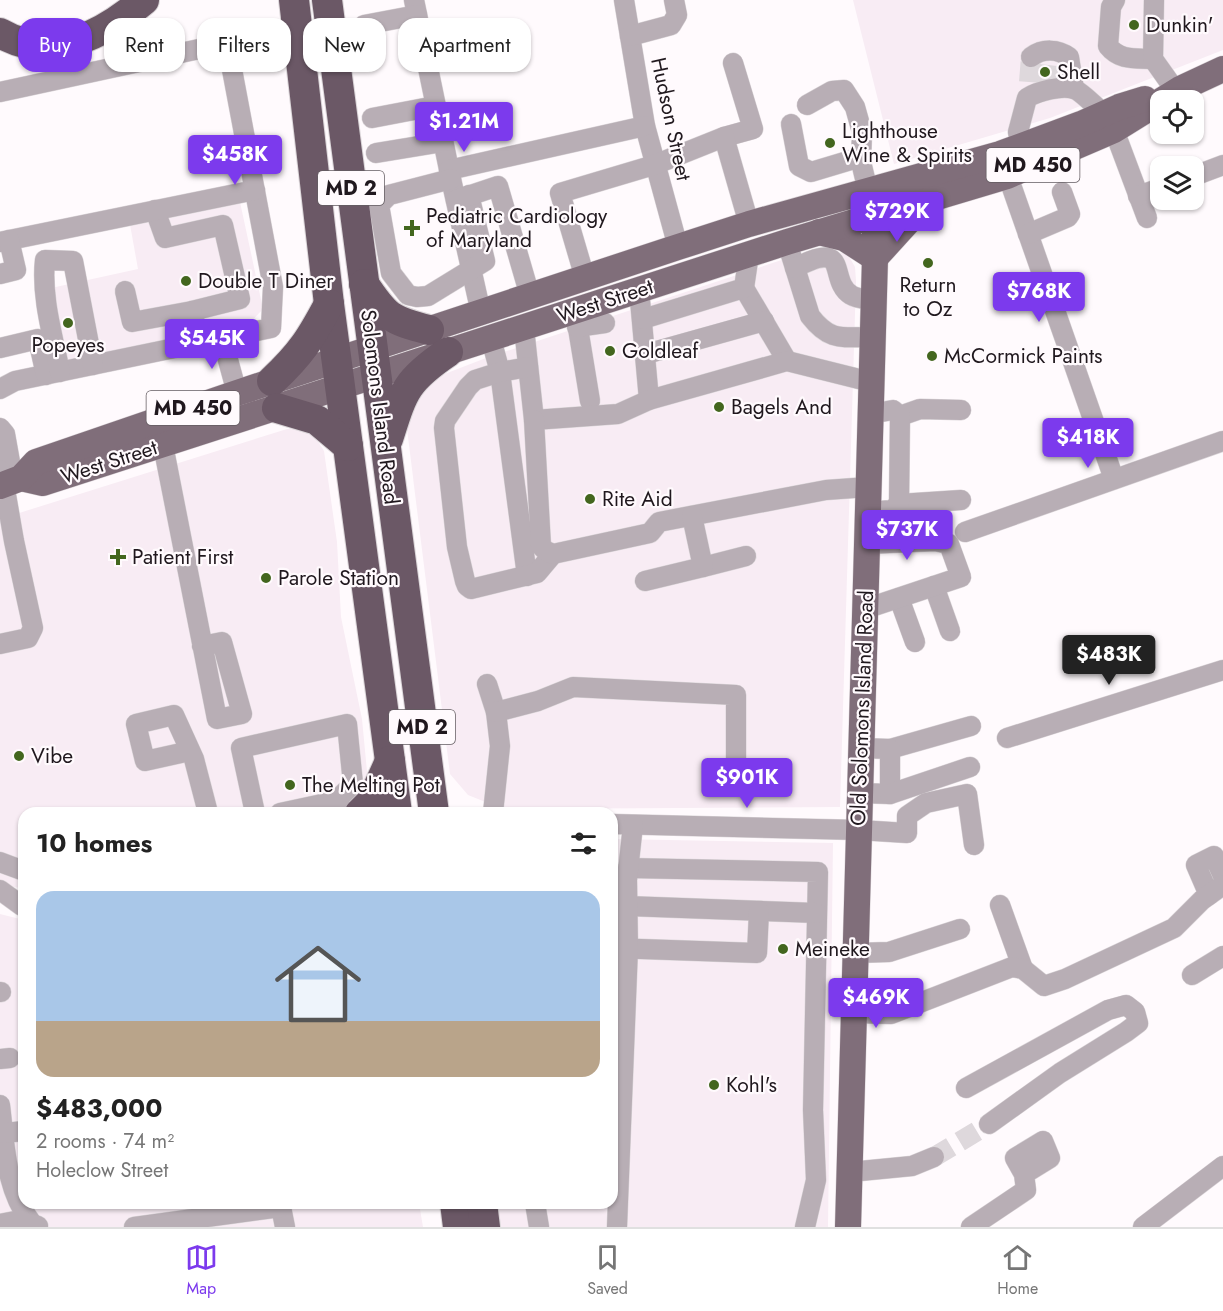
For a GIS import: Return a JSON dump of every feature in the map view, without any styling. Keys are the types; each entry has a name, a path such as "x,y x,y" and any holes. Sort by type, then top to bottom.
{"highway":[{"path":"0,33 14,41 28,45 46,46 70,43 95,34 118,21 144,0"},
{"name":"Solomons Island Road","path":"294,0 329,303 396,807"},
{"name":"Solomons Island Road","path":"327,0 433,807"},
{"path":"364,283 380,308 390,317 438,341 424,368 405,392 385,448"},
{"path":"329,303 305,347 275,394 326,426 348,446"},
{"path":"353,807 372,801 390,761"},
{"path":"456,1209 458,1227"},
{"path":"484,1209 486,1227"}],"main road":[{"name":"West Street","path":"6,478 43,483 163,445 275,394 438,341 481,313 749,224 868,191 1009,159 1109,122 1223,69"},
{"name":"West Street","path":"438,341 491,339 524,328 576,319 639,289 938,197 1009,159"},
{"name":"Old Solomons Island Road","path":"848,1227 875,258 875,216 868,191"},
{"path":"819,232 844,238 875,258 915,214 938,197"},
{"path":"639,289 674,262 678,247"},
{"name":"West Street","path":"6,478 36,462 237,393 275,394"}],"street":[{"name":"Hudson Street","path":"624,0 645,126 678,247"},
{"path":"630,36 671,26 677,15 674,0"},
{"path":"1115,0 1111,7 1108,46 1115,54 1124,57 1153,58"},
{"path":"1154,0 1153,58 1177,89"},
{"path":"384,18 415,7 450,175 462,198 481,313"},
{"path":"0,92 227,43 273,287 272,328 15,381 0,389"},
{"path":"1044,56 1061,51 1069,57 1074,89 1109,122 1147,218"},
{"path":"585,278 560,193 654,165 724,137 753,129 733,63"},
{"path":"1074,89 1038,89 1018,132 1009,159 1028,234 1114,479"},
{"path":"807,105 832,91 844,90 855,107 861,132 861,157 868,191"},
{"path":"372,118 435,106"},
{"path":"791,124 800,166 811,172 861,157"},
{"path":"472,269 428,296 408,295 391,273 380,205 389,195 450,175 645,126"},
{"path":"724,137 749,224"},
{"path":"376,153 443,142"},
{"path":"1204,172 1223,165"},
{"path":"462,198 498,186 530,296"},
{"path":"0,274 16,270 5,241 255,190"},
{"path":"1028,234 1068,217 1070,214 1062,192"},
{"path":"1138,196 1150,192"},
{"path":"125,291 132,322 240,299 223,225 165,238 155,210"},
{"path":"38,234 45,260 43,275 53,373"},
{"path":"787,242 810,316 824,332 833,337 872,337"},
{"path":"748,254 744,288 788,361"},
{"path":"795,268 820,257 827,258 836,264 844,288 849,294 873,300"},
{"path":"45,260 73,261 93,365"},
{"path":"643,319 744,288"},
{"path":"639,289 649,400"},
{"path":"192,311 201,343"},
{"path":"590,401 576,319 605,323"},
{"path":"646,354 764,321"},
{"path":"524,328 534,420 541,546 546,552 553,554 650,533 659,522 826,490 868,499 892,510 900,504 961,500"},
{"path":"222,338 237,393"},
{"path":"0,348 38,339 53,373"},
{"path":"491,339 500,372 527,576"},
{"path":"534,420 618,414 649,400 788,361 871,382"},
{"path":"528,367 500,372 475,381 468,387 445,421 457,547 467,586 471,589 537,573 553,554"},
{"path":"900,416 920,409 961,410"},
{"path":"870,414 893,410 900,416 900,504"},
{"path":"0,428 5,434 10,462 6,478 7,544 33,628 28,638 0,644"},
{"path":"867,544 957,538 1223,441"},
{"path":"163,445 217,719"},
{"path":"692,516 704,567"},
{"path":"865,609 961,577 957,538"},
{"path":"645,580 746,556"},
{"path":"934,586 950,631"},
{"path":"899,598 915,642"},
{"path":"1007,738 1223,670"},
{"path":"487,684 496,712 500,746 494,807"},
{"path":"496,712 538,701 573,687 736,695 736,779"},
{"path":"254,807 240,748 347,724 353,784 347,807"},
{"path":"861,748 891,750 971,726"},
{"path":"890,794 891,750"},
{"path":"190,751 206,807"},
{"path":"860,793 890,794 970,767"},
{"path":"618,824 907,833 907,816 926,804 967,794 974,844"},
{"path":"618,1100 620,948 627,906 628,868 633,825"},
{"path":"854,1013 891,1014 1012,967 1023,969 1044,986 1065,979 1174,928 1216,890 1196,865 1214,856 1223,876"},
{"path":"0,862 18,869"},
{"path":"628,868 818,872 813,1110 816,1180 805,1227"},
{"path":"1000,905 1023,969"},
{"path":"627,906 816,913"},
{"path":"620,948 757,953 759,910"},
{"path":"856,953 889,952 960,929"},
{"path":"1192,975 1223,956"},
{"path":"966,1088 1108,1010 1126,1005 1135,1012 1137,1023 1126,1032 1060,1073 988,1124"},
{"path":"0,1105 10,1182 18,1202"},
{"path":"4,1133 18,1132"},
{"path":"850,1172 912,1166 934,1157"},
{"path":"1143,1227 1223,1166"},
{"path":"971,1227 1026,1190 1024,1174"},
{"path":"10,1182 0,1223 20,1220 36,1225"},
{"path":"22,1209 36,1225"},
{"path":"134,1227 256,1209"},
{"path":"283,1209 285,1227"},
{"path":"536,1209 539,1227"},
{"path":"617,1209 617,1227"}],"shaded area":[{"path":"853,0 1223,0 1223,50 1050,118 894,164"},
{"path":"240,202 263,309 246,327 52,366 42,290 138,269 129,219"},
{"path":"809,251 847,253 855,267 856,281 840,807 498,807 468,795 450,774 406,421 429,380 486,358"},
{"path":"287,429 302,429 314,435 324,451 337,542 341,617 362,719 368,782 349,807 18,807 18,888 0,881 0,519"},
{"path":"618,839 833,843 828,1227 501,1227 498,1209 618,1209"},
{"path":"0,914 18,918 18,1209 420,1209 423,1227 0,1227"}],"tunnel":[{"path":"1029,82 1031,57"},
{"path":"1047,85 1050,60"},
{"path":"934,1157 989,1124"}],"place":[{"name":"Dunkin'","path":"1134,25"},
{"name":"Shell","path":"1045,72"},
{"name":"Lighthouse Wine & Spirits","path":"830,143"},
{"name":"Pediatric Cardiology of Maryland","path":"412,228"},
{"name":"Return to Oz","path":"928,263"},
{"name":"Double T Diner","path":"186,281"},
{"name":"Popeyes","path":"68,323"},
{"name":"Goldleaf","path":"610,351"},
{"name":"McCormick Paints","path":"932,356"},
{"name":"Bagels And","path":"719,407"},
{"name":"Rite Aid","path":"590,499"},
{"name":"Patient First","path":"118,557"},
{"name":"Parole Station","path":"266,578"},
{"name":"Vibe","path":"19,756"},
{"name":"The Melting Pot","path":"290,785"},
{"name":"Meineke","path":"783,949"},
{"name":"Kohl's","path":"714,1085"}]}
